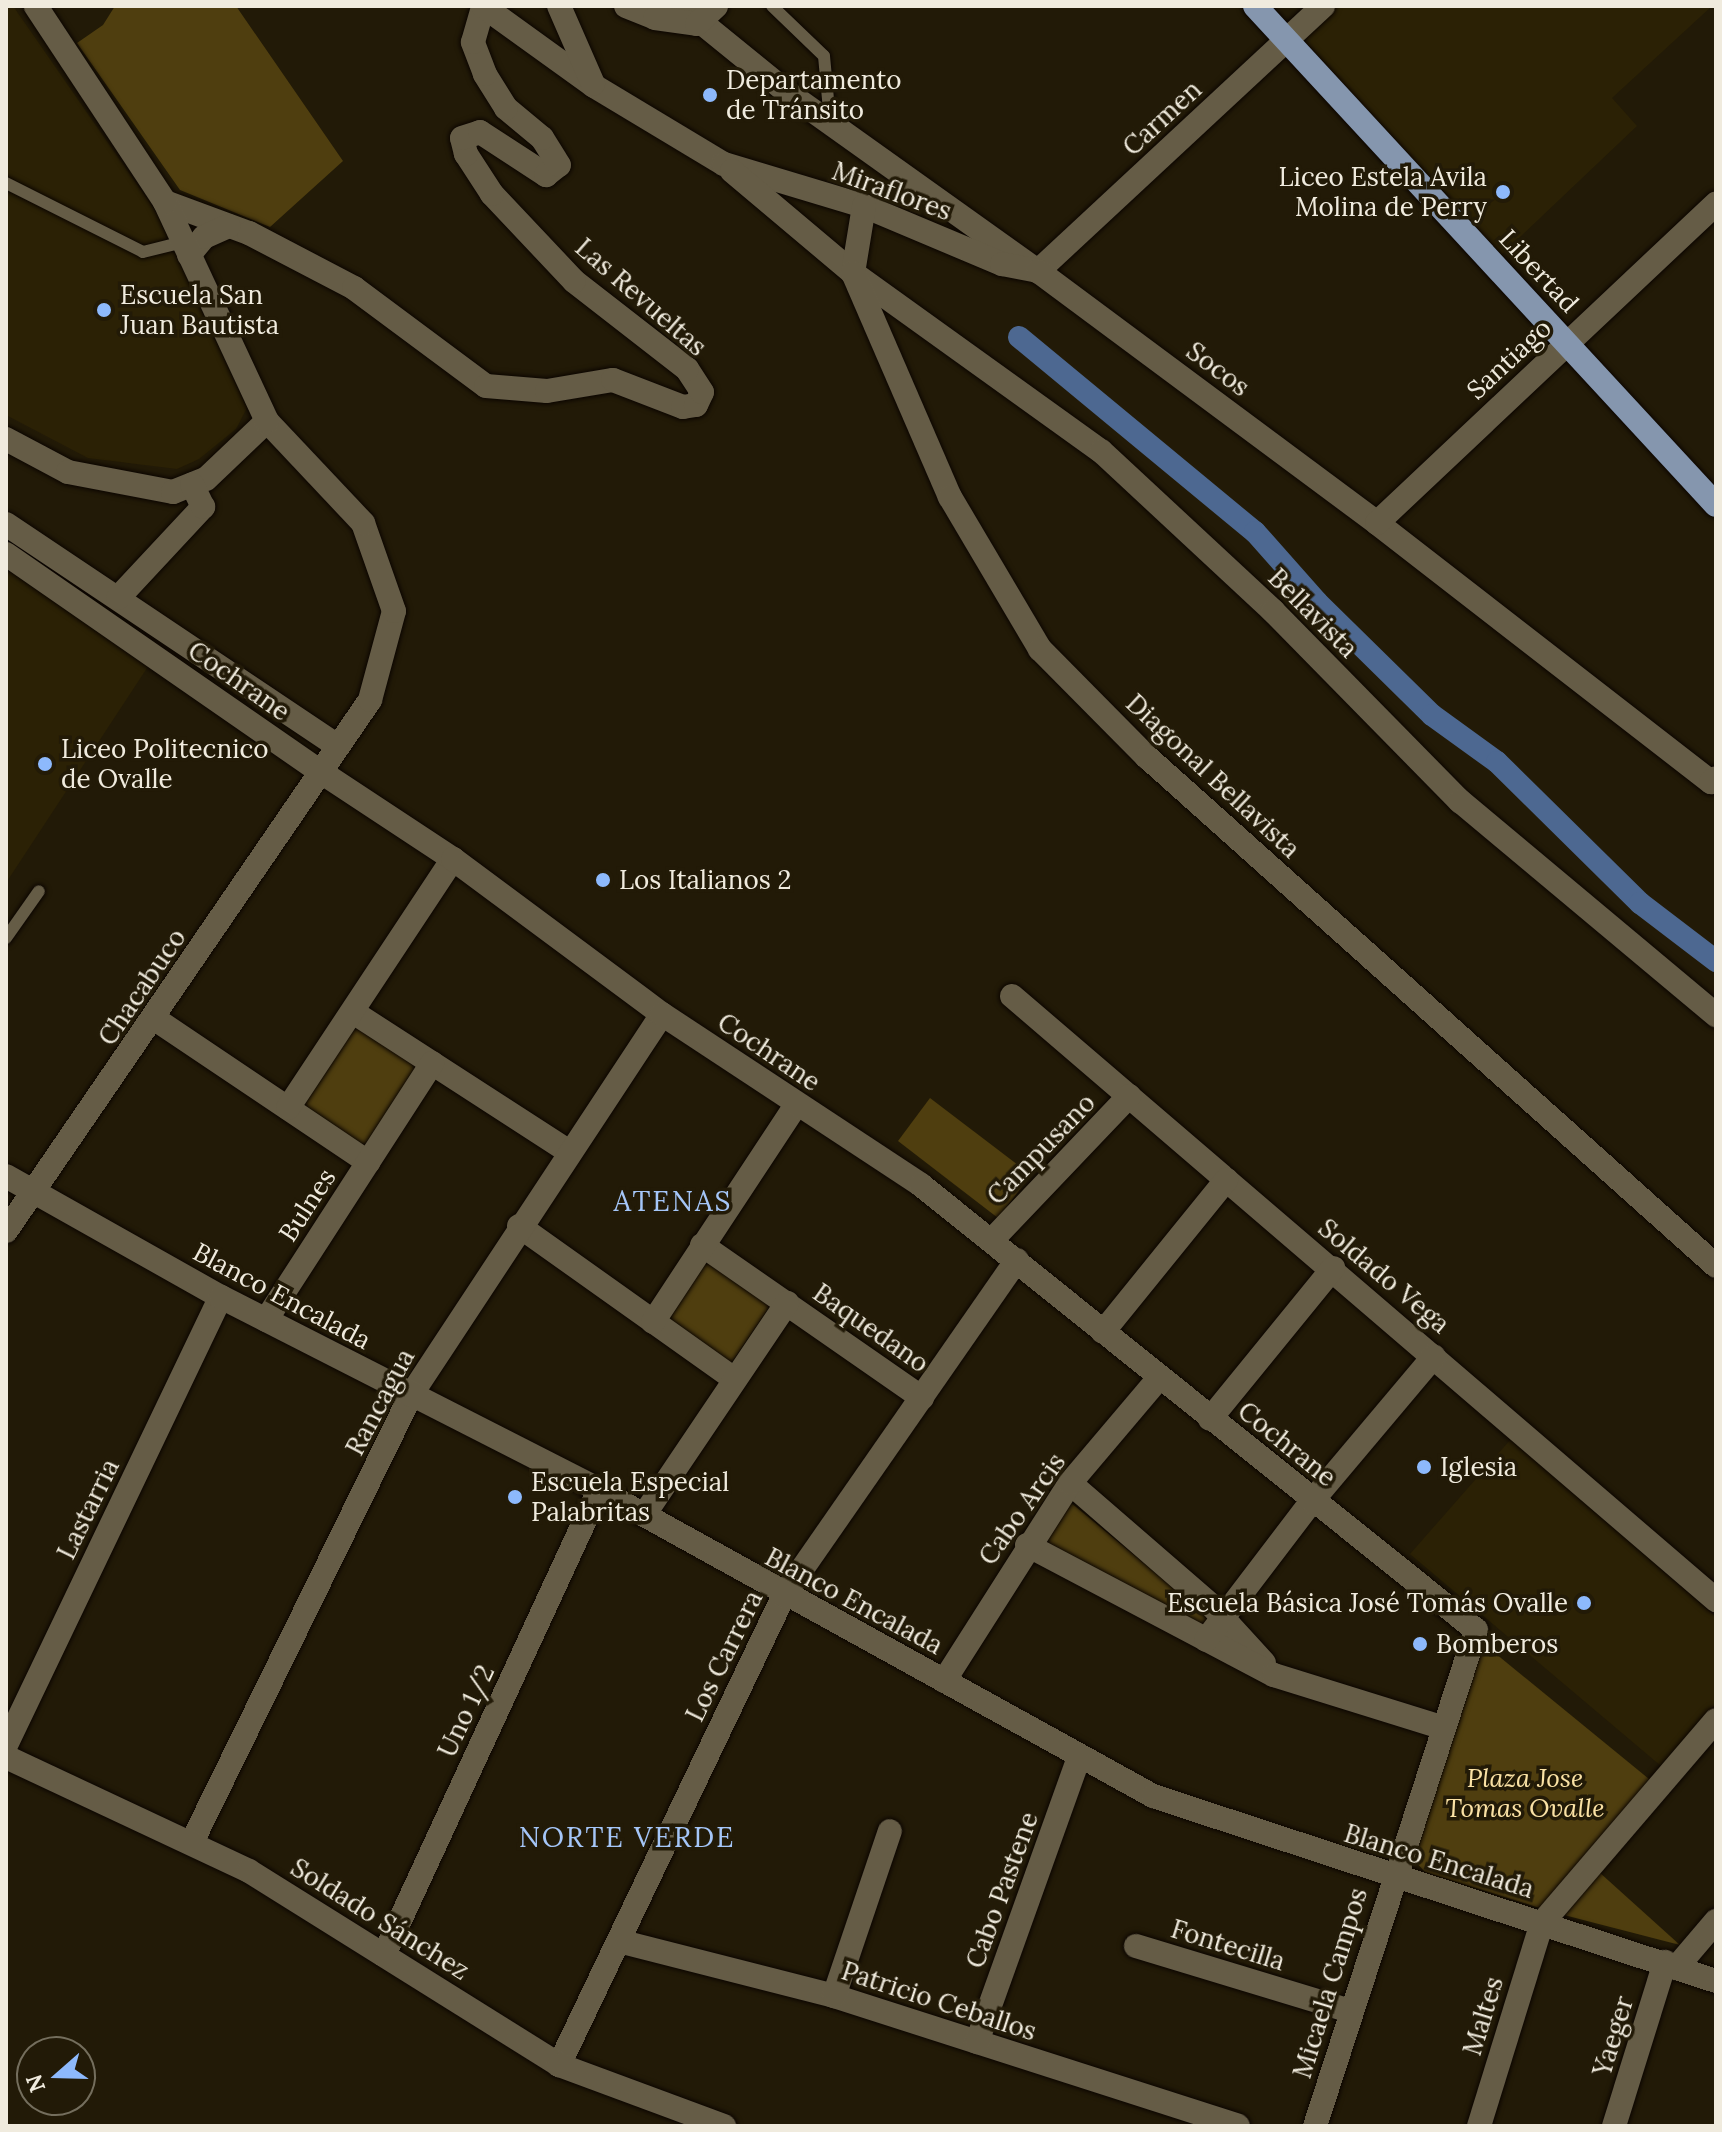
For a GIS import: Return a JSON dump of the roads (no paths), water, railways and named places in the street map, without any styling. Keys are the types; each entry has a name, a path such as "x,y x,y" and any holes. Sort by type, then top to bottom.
{"main road":[{"name":"Libertad","path":"1255,6 1716,505"}],"street":[{"name":"Chacabuco","path":"6,1231 155,1019 370,700 394,611 363,523 267,421 165,202 36,6"},
{"name":"Las Revueltas","path":"165,202 229,226 354,288 486,386 547,391 613,380 683,407 696,405 702,392 687,369 574,281 492,194 466,154 462,138 480,132 546,175 559,165 542,138 506,108 485,74 473,42 483,6"},
{"name":"Miraflores","path":"483,6 594,86 724,164 853,273"},
{"path":"559,6 594,86"},
{"path":"626,6 655,18 689,15 716,6"},
{"name":"Carmen","path":"1038,271 1323,6"},
{"name":"Socos","path":"689,15 831,124 1038,271 1377,523 1714,782"},
{"name":"Miraflores","path":"724,164 864,206 1002,264 1038,271"},
{"name":"Santiago","path":"1377,523 1716,203"},
{"path":"853,273 864,206"},
{"path":"186,248 229,226"},
{"name":"Bellavista","path":"853,273 1101,451 1273,611 1460,801 1716,1015"},
{"name":"Diagonal Bellavista","path":"853,273 950,497 1040,649 1159,767 1716,1266"},
{"path":"6,439 68,472 173,492 206,479 267,421"},
{"path":"118,598 203,507 192,484"},
{"name":"Cochrane","path":"6,524 338,746"},
{"name":"Cochrane","path":"6,554 321,772 453,859 662,1014 921,1185 1476,1630"},
{"path":"288,1108 453,859"},
{"name":"Soldado Vega","path":"1012,996 1333,1268 1716,1600"},
{"path":"353,1012 569,1152"},
{"name":"Rancagua","path":"192,1842 411,1395 519,1226 662,1014"},
{"name":"Bulnes","path":"155,1019 368,1162"},
{"name":"Bulnes","path":"266,1320 432,1063"},
{"name":"Campusano","path":"992,1240 1129,1096"},
{"path":"653,1322 796,1105"},
{"name":"Blanco Encalada","path":"6,1176 221,1297 599,1490 784,1595 1153,1796 1392,1878 1542,1923 1716,1981"},
{"path":"1103,1332 1226,1180"},
{"path":"519,1226 734,1379"},
{"name":"Baquedano","path":"702,1245 922,1398"},
{"name":"Los Carrera","path":"559,2065 784,1595 1017,1260"},
{"path":"1210,1419 1333,1268"},
{"name":"Lastarria","path":"6,1745 221,1297"},
{"name":"Baquedano","path":"644,1515 787,1303"},
{"path":"1206,1640 1312,1501 1434,1356"},
{"name":"Cabo Arcis","path":"944,1681 1027,1545 1070,1483 1159,1378"},
{"path":"1070,1483 1222,1616 1274,1675"},
{"name":"Uno 1/2","path":"384,1955 599,1490"},
{"path":"1027,1545 1274,1675 1444,1728"},
{"name":"Micaela Campos","path":"1315,2126 1392,1878 1476,1630"},
{"path":"1542,1923 1716,1720"},
{"name":"Soldado Sánchez","path":"6,1757 249,1871 559,2065 724,2126"},
{"name":"Cabo Pastene","path":"977,2042 1079,1757"},
{"path":"834,1996 890,1831"},
{"path":"1670,1965 1716,1921"},
{"name":"Maltes","path":"1479,2126 1542,1923"},
{"name":"Patricio Ceballos","path":"619,1941 834,1996 1238,2126"},
{"name":"Fontecilla","path":"1136,1946 1350,2011"},
{"name":"Yaeger","path":"1614,2126 1670,1965"}],"lane":[{"path":"772,6 824,56 831,124"},
{"path":"6,183 143,252 186,248"},
{"path":"6,938 39,891"}],"waterway":[{"path":"1019,337 1255,532 1317,602 1432,715 1497,762 1640,903 1716,961"}],"place":[{"name":"Departamento de Tránsito","path":"710,95"},
{"name":"Liceo Estela Avila Molina de Perry","path":"1503,192"},
{"name":"Escuela San Juan Bautista","path":"104,310"},
{"name":"Liceo Politecnico de Ovalle","path":"45,764"},
{"name":"Los Italianos 2","path":"603,880"},
{"name":"Iglesia","path":"1424,1467"},
{"name":"Escuela Especial Palabritas","path":"515,1497"},
{"name":"Escuela Básica José Tomás Ovalle","path":"1584,1603"},
{"name":"Bomberos","path":"1420,1644"}],"district":[{"name":"ATENAS","path":"673,1201"},
{"name":"NORTE VERDE","path":"627,1837"}],"park label":[{"name":"Plaza Jose Tomas Ovalle","path":"1525,1793"}]}
